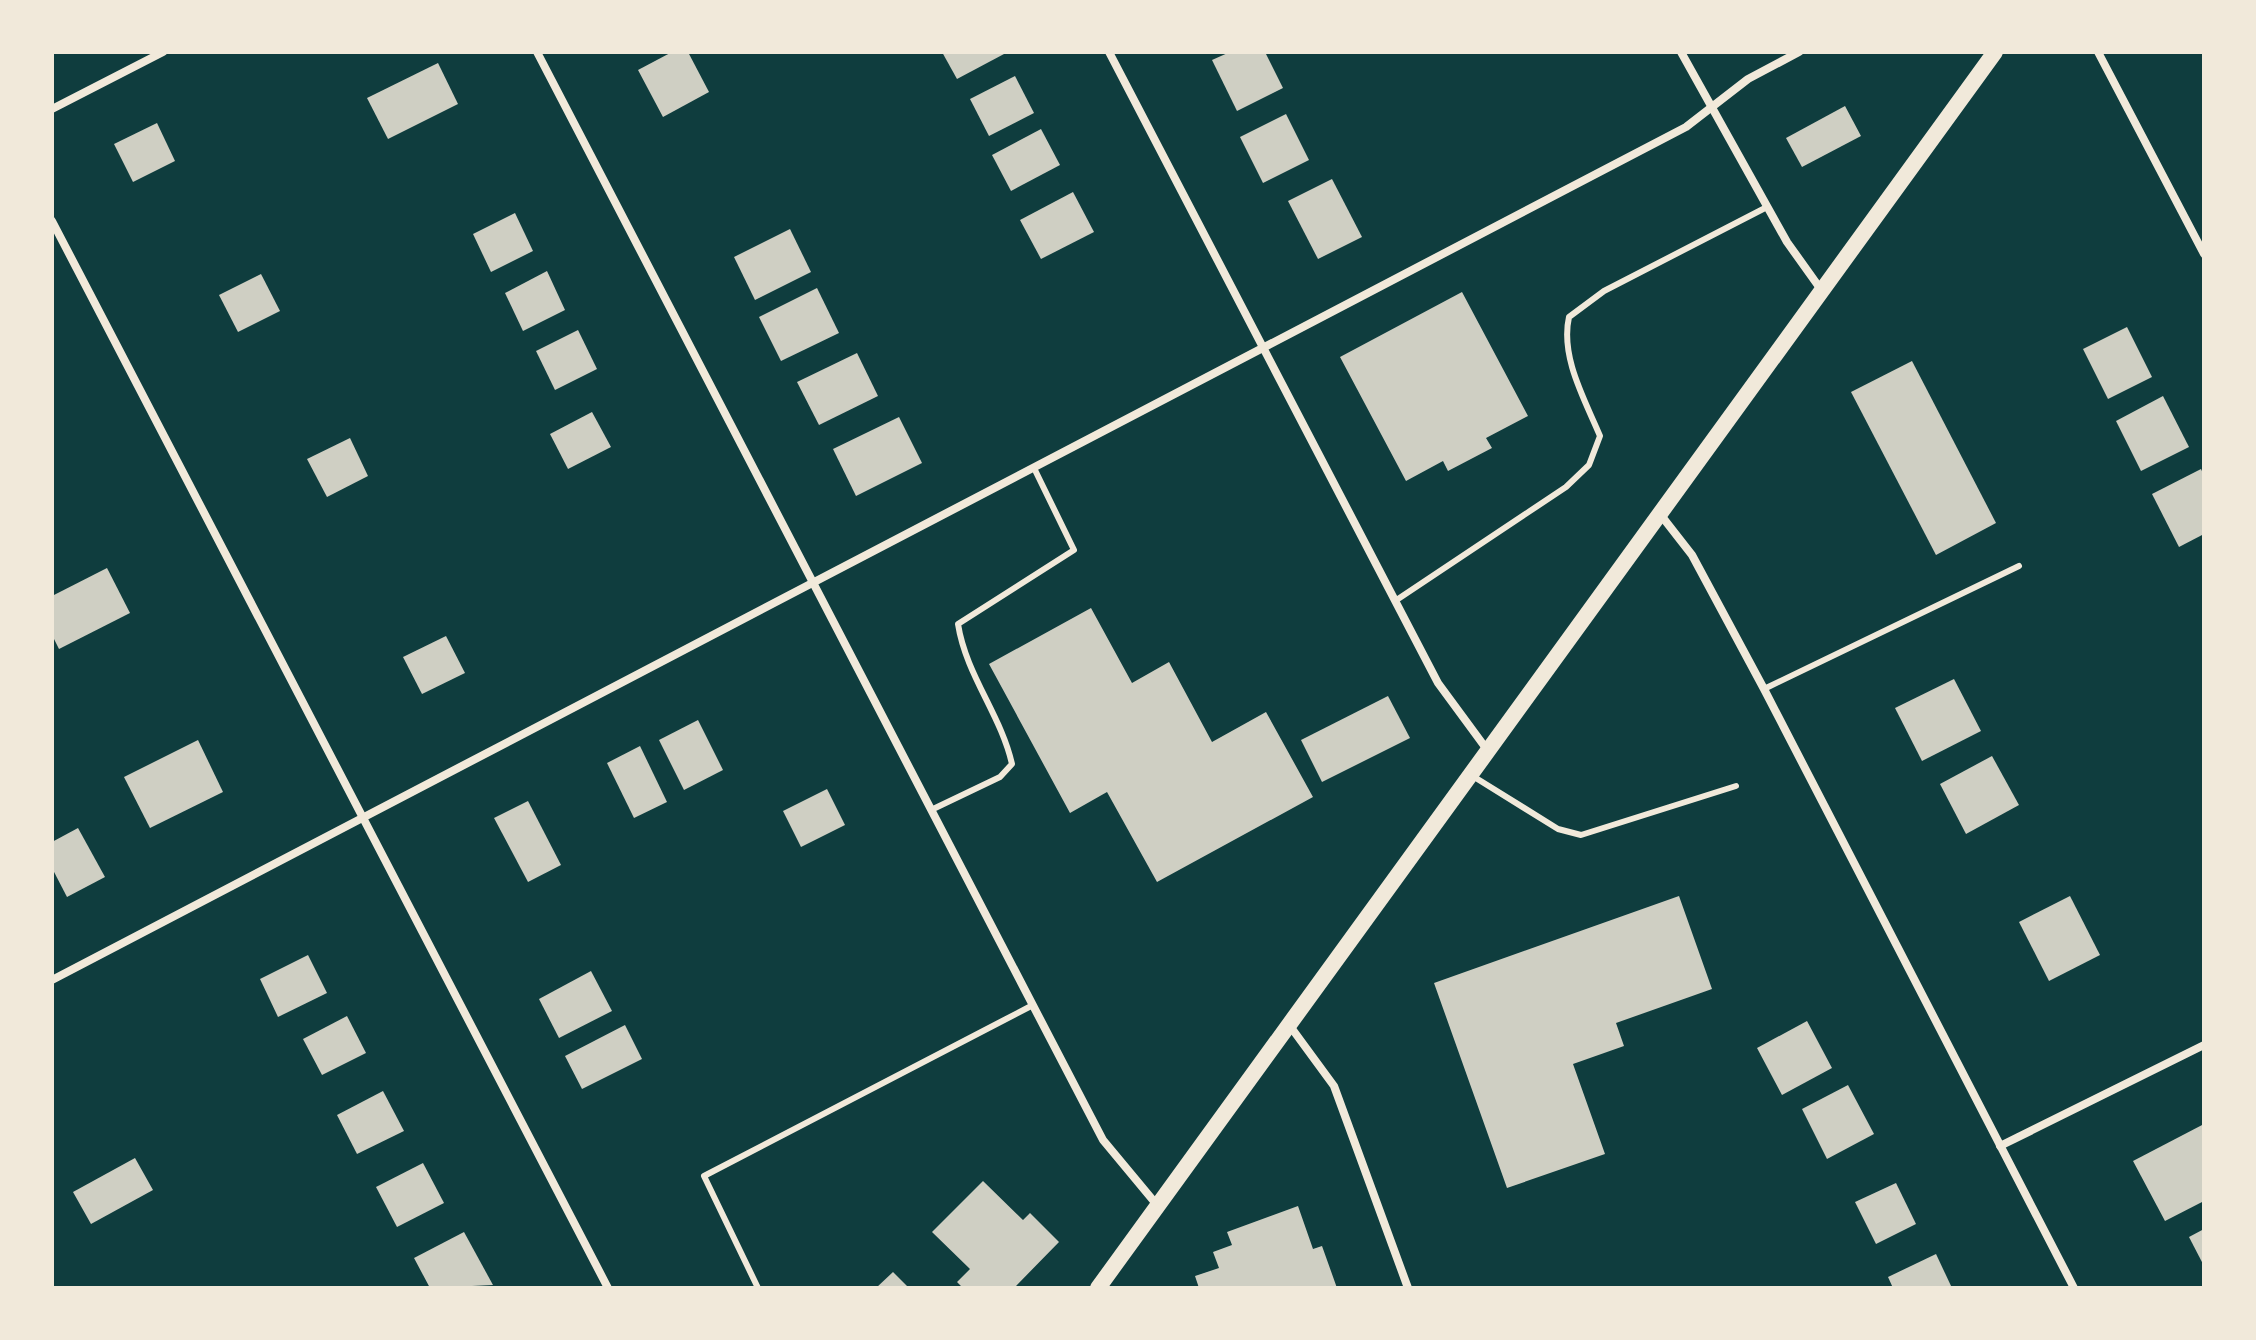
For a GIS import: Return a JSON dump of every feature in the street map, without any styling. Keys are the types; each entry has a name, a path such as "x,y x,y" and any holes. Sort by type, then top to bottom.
{"main road":[{"path":"1098,1288 1995,52"}],"street":[{"path":"52,109 163,52"},
{"path":"537,52 1103,1140 1158,1206"},
{"path":"1109,52 1438,683 1488,751"},
{"path":"1681,52 1767,207 1822,291"},
{"path":"52,980 1686,127 1748,79 1799,52"},
{"path":"2098,52 2204,254"},
{"path":"52,221 608,1288"},
{"path":"1660,514 1692,555 1764,689 2074,1288"},
{"path":"1290,1026 1334,1086 1408,1288"},
{"path":"2000,1146 2204,1045"}],"lane":[{"path":"1395,601 1566,487 1589,465 1600,436 1578,384 1565,336 1569,317 1604,291 1767,207"},
{"path":"931,810 1000,777 1012,764 1007,742 963,652 958,624 1074,550 1034,468"},
{"path":"1764,689 2019,566"},
{"path":"1471,775 1558,829 1581,835 1736,786"},
{"path":"758,1288 704,1176 1033,1005"}],"building":[{"path":"672,52 688,52 709,92 663,117 638,70"},
{"path":"942,52 1003,52 1004,54 957,79"},
{"path":"1230,52 1265,52 1283,88 1237,111 1212,60"},
{"path":"438,63 458,104 388,139 367,98"},
{"path":"1015,76 1034,113 989,136 970,99"},
{"path":"1845,106 1861,136 1802,167 1786,138"},
{"path":"1286,114 1309,160 1263,183 1240,137"},
{"path":"157,123 175,161 133,182 114,144"},
{"path":"1041,129 1060,165 1011,191 992,155"},
{"path":"1332,179 1362,237 1318,259 1288,201"},
{"path":"1073,192 1094,232 1041,259 1020,220"},
{"path":"515,213 533,251 491,272 473,234"},
{"path":"790,229 811,272 755,300 734,257"},
{"path":"547,271 565,310 523,331 505,293"},
{"path":"261,274 280,311 238,332 219,295"},
{"path":"817,288 839,333 781,361 759,317"},
{"path":"1462,292 1528,416 1486,438 1492,448 1448,471 1443,461 1406,481 1340,357"},
{"path":"2127,327 2152,377 2108,399 2083,349"},
{"path":"578,330 597,369 555,390 536,351"},
{"path":"857,353 878,396 819,425 797,382"},
{"path":"1912,361 1996,523 1936,555 1851,392"},
{"path":"2163,396 2189,447 2141,471 2116,421"},
{"path":"592,412 611,447 568,469 550,434"},
{"path":"899,417 922,463 856,496 833,449"},
{"path":"350,438 368,476 327,497 307,459"},
{"path":"2201,469 2204,476 2204,534 2179,547 2152,494"},
{"path":"107,568 130,613 59,649 52,635 52,596"},
{"path":"1091,608 1132,683 1169,662 1212,742 1266,712 1313,797 1157,882 1107,792 1070,813 989,664"},
{"path":"446,636 465,673 422,694 403,657"},
{"path":"1954,679 1981,731 1922,761 1895,708"},
{"path":"1388,696 1410,738 1322,782 1301,740"},
{"path":"698,720 723,770 684,790 659,740"},
{"path":"198,740 223,792 150,828 124,777"},
{"path":"640,746 667,802 634,818 607,763"},
{"path":"1992,756 2019,805 1966,834 1940,784"},
{"path":"827,789 845,825 801,847 783,811"},
{"path":"528,801 561,865 528,882 494,818"},
{"path":"78,828 105,877 67,897 52,868 52,842"},
{"path":"1679,896 1712,989 1616,1023 1624,1046 1573,1064 1605,1154 1507,1188 1434,983"},
{"path":"2070,896 2100,955 2049,981 2019,922"},
{"path":"308,955 327,993 278,1017 260,979"},
{"path":"591,971 612,1011 559,1038 539,999"},
{"path":"347,1016 366,1053 322,1075 303,1039"},
{"path":"1807,1021 1832,1068 1782,1095 1757,1048"},
{"path":"625,1025 642,1059 582,1089 565,1056"},
{"path":"1848,1085 1874,1134 1827,1159 1802,1109"},
{"path":"383,1091 404,1131 357,1154 337,1115"},
{"path":"2204,1124 2204,1201 2165,1221 2133,1161"},
{"path":"135,1158 153,1190 91,1224 73,1192"},
{"path":"423,1163 444,1203 397,1227 376,1187"},
{"path":"983,1181 1023,1220 1030,1213 1059,1242 1014,1288 963,1288 957,1282 970,1269 932,1232"},
{"path":"1896,1183 1916,1224 1876,1244 1855,1202"},
{"path":"1298,1206 1313,1249 1322,1246 1337,1288 1199,1288 1195,1276 1219,1268 1213,1252 1232,1245 1227,1232"},
{"path":"2204,1229 2204,1266 2189,1237"},
{"path":"464,1232 493,1285 430,1288 414,1258"},
{"path":"1936,1254 1952,1288 1893,1288 1888,1277"},
{"path":"893,1272 909,1288 876,1288"}]}
